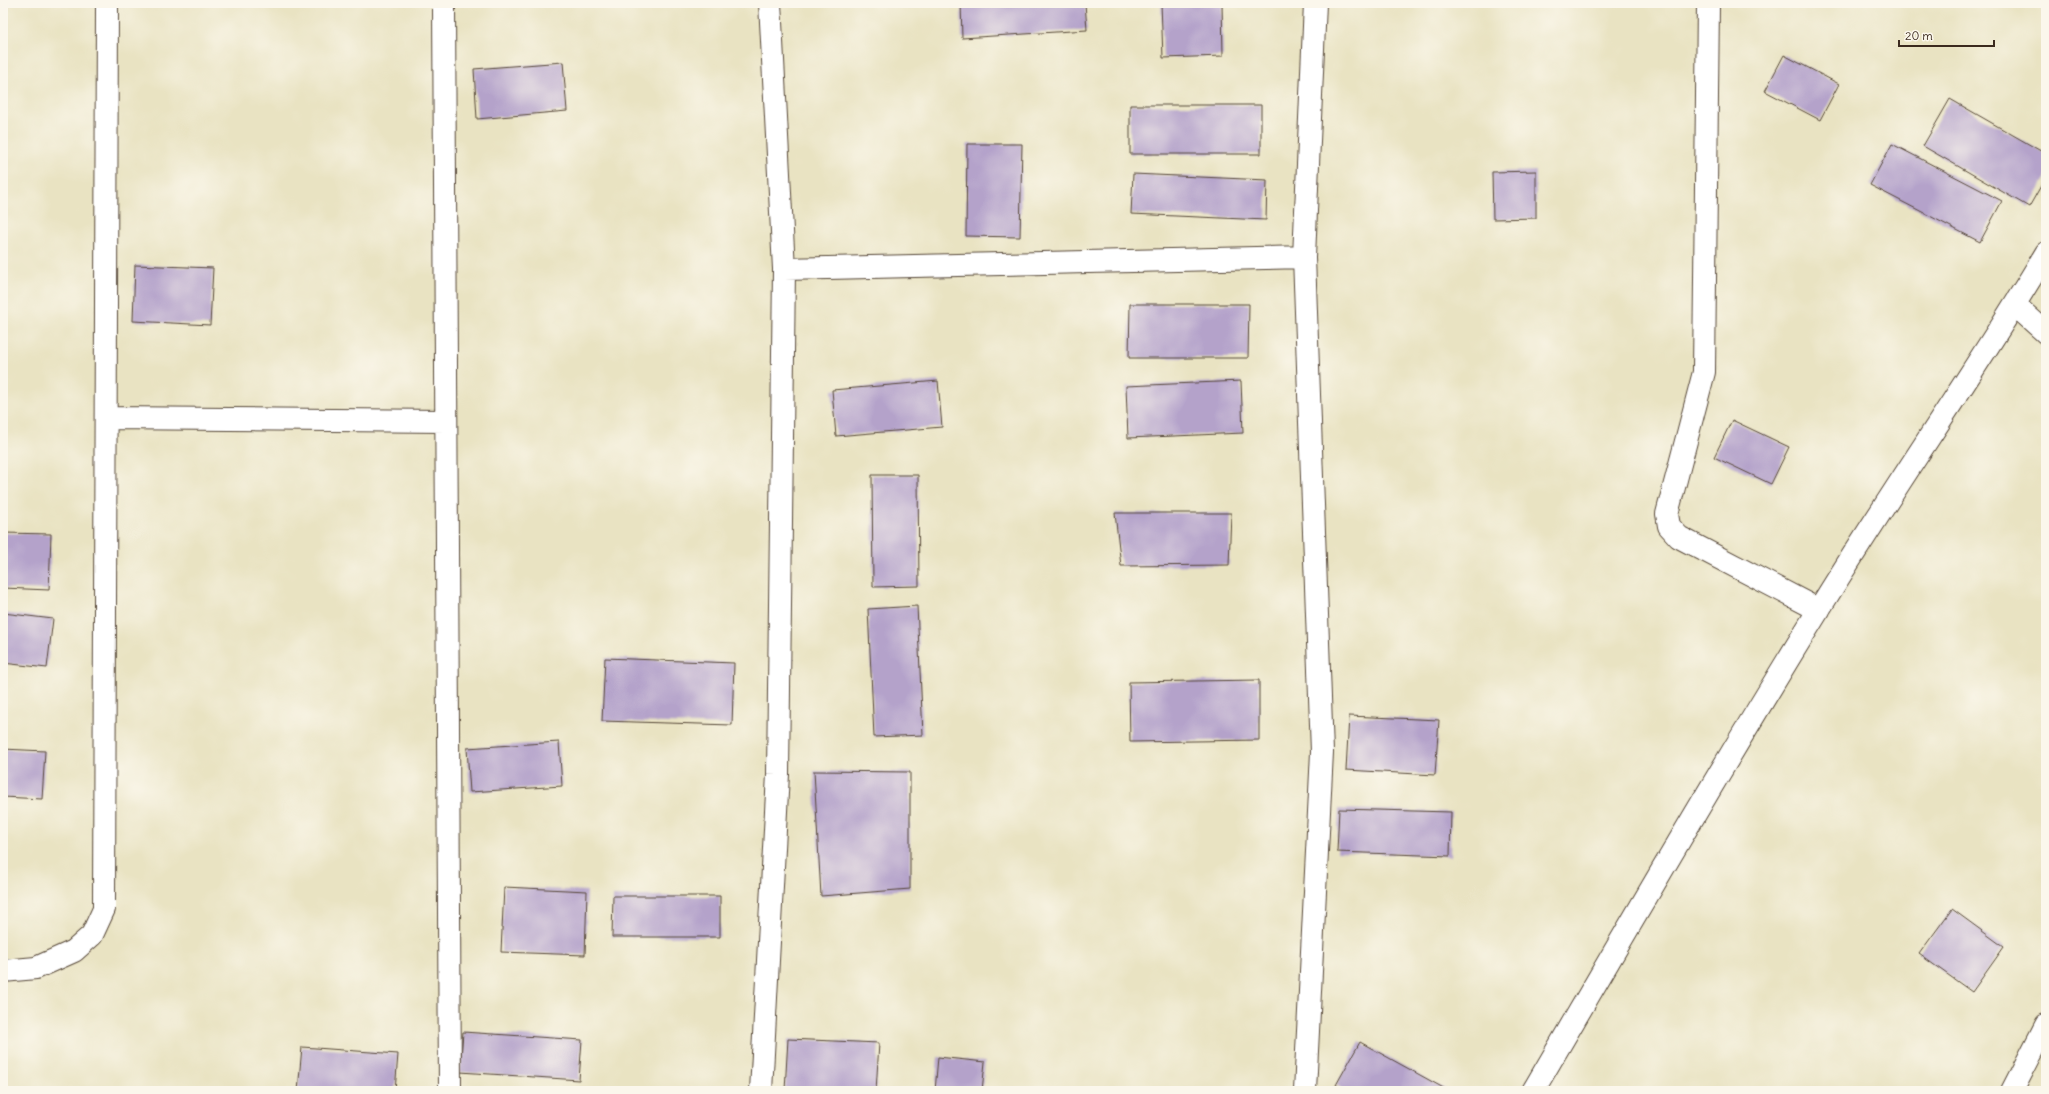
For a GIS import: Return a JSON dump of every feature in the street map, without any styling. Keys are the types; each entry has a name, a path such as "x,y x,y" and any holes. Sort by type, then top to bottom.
{"street":[{"path":"3,971 36,968 74,951 92,935 104,909 107,3"},
{"path":"444,3 450,1091"},
{"path":"761,1091 778,774 784,269 770,3"},
{"path":"1305,1091 1322,752 1304,257 1315,3"},
{"path":"1708,3 1704,372 1667,514 1669,526 1678,537 1818,610"},
{"path":"1533,1091 1657,877 1818,610 2015,305 2046,253"},
{"path":"784,269 1304,257"},
{"path":"2015,305 2046,333"},
{"path":"106,418 446,421"},
{"path":"2012,1091 2046,1024"}],"building":[{"path":"961,3 1085,3 1087,30 962,38"},
{"path":"1161,3 1222,3 1223,56 1163,58"},
{"path":"1784,55 1839,84 1820,120 1765,91"},
{"path":"563,62 567,111 477,119 474,69"},
{"path":"1950,99 2046,154 2046,177 2029,207 1923,146"},
{"path":"1130,105 1261,105 1261,154 1130,154"},
{"path":"967,144 1022,144 1020,237 966,236"},
{"path":"1892,144 2002,201 1980,242 1870,185"},
{"path":"1536,171 1536,218 1493,219 1492,172"},
{"path":"1133,174 1267,180 1266,220 1131,214"},
{"path":"135,265 213,268 210,325 133,321"},
{"path":"1130,304 1249,304 1248,358 1129,358"},
{"path":"938,381 942,427 836,436 832,390"},
{"path":"1241,381 1243,433 1128,438 1126,386"},
{"path":"1732,420 1789,447 1771,484 1714,457"},
{"path":"872,475 918,475 919,586 873,587"},
{"path":"1115,513 1231,513 1229,565 1121,566"},
{"path":"3,533 51,534 49,590 3,588"},
{"path":"917,606 923,735 874,737 868,609"},
{"path":"3,613 53,619 47,668 3,663"},
{"path":"605,658 734,663 732,725 602,721"},
{"path":"1259,680 1259,740 1130,742 1129,682"},
{"path":"1349,716 1439,720 1435,775 1346,770"},
{"path":"559,742 562,786 470,792 467,748"},
{"path":"3,749 45,751 42,799 3,797"},
{"path":"814,771 910,772 910,889 821,896"},
{"path":"1339,809 1451,812 1450,856 1337,852"},
{"path":"504,887 587,891 585,955 501,952"},
{"path":"613,896 720,896 720,937 612,937"},
{"path":"1952,909 2004,947 1972,992 1919,954"},
{"path":"463,1032 582,1040 579,1080 460,1072"},
{"path":"788,1039 879,1043 876,1091 785,1090"},
{"path":"1360,1042 1449,1091 1347,1091 1336,1085"},
{"path":"302,1047 398,1054 395,1091 298,1091"},
{"path":"938,1057 985,1062 982,1091 935,1091"}]}
